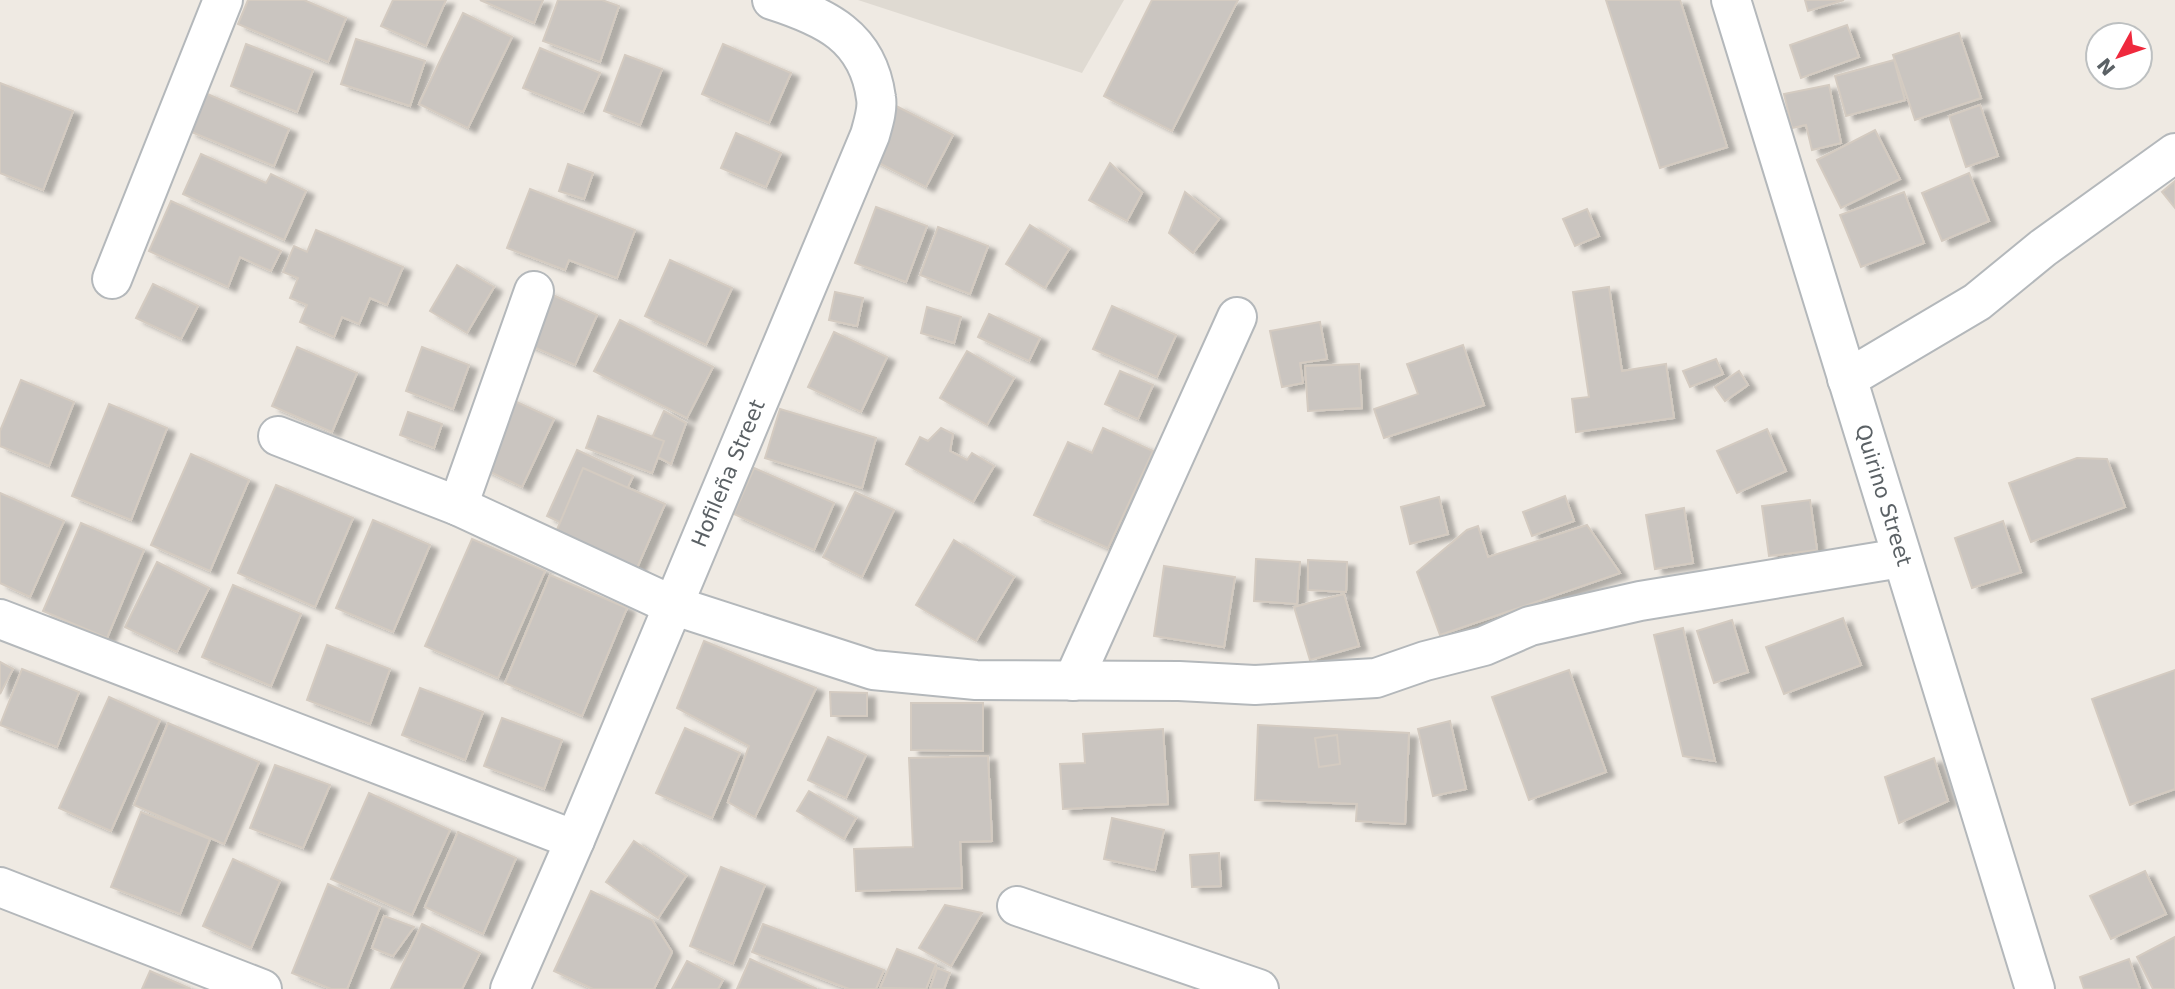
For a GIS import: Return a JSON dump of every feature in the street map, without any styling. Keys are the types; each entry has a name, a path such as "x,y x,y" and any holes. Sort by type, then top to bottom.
{"street":[{"path":"111,279 223,0"},
{"name":"Hofileña Street","path":"510,989 870,135 877,100 867,61 839,30 813,13 772,0"},
{"name":"Quirino Street","path":"1731,0 2035,989"},
{"path":"1847,379 1977,302 2043,248 2175,153"},
{"path":"458,506 534,292"},
{"path":"1073,681 1237,317"},
{"path":"278,436 458,506 672,605 873,670 976,680 1179,681 1255,685 1376,678 1425,661 1484,646 1530,626 1627,604 1901,558"},
{"path":"0,619 575,840"},
{"path":"0,887 262,989"},
{"path":"1017,906 1259,989"}],"shaded area":[{"path":"858,0 1124,0 1082,73"}],"building":[{"path":"248,0 304,0 346,18 328,62 238,24"},
{"path":"393,0 446,0 426,46 381,26"},
{"path":"480,0 543,0 534,23"},
{"path":"558,0 602,0 619,6 600,62 543,41"},
{"path":"1152,0 1238,0 1172,131 1104,96"},
{"path":"1606,0 1680,0 1727,147 1660,168"},
{"path":"1805,0 1844,0 1808,11"},
{"path":"463,13 512,37 468,128 419,104"},
{"path":"1847,25 1859,57 1801,78 1790,45"},
{"path":"1959,33 1981,98 1915,120 1893,55"},
{"path":"356,39 425,61 410,106 341,84"},
{"path":"246,44 313,70 297,112 231,86"},
{"path":"723,44 791,73 769,123 702,94"},
{"path":"540,48 600,73 583,112 523,88"},
{"path":"625,55 662,69 640,125 604,111"},
{"path":"1894,60 1905,100 1846,116 1835,76"},
{"path":"0,83 73,111 43,190 0,173"},
{"path":"1829,85 1841,143 1812,150 1806,125 1792,128 1784,94"},
{"path":"205,93 289,129 274,166 189,131"},
{"path":"1980,105 1998,156 1966,167 1949,116"},
{"path":"896,106 953,135 926,187 869,158"},
{"path":"1875,130 1900,179 1841,208 1817,160"},
{"path":"736,133 781,153 766,187 721,168"},
{"path":"201,154 266,183 271,174 306,191 284,240 183,194"},
{"path":"1110,163 1142,193 1127,221 1089,200"},
{"path":"568,164 593,173 584,199 559,191"},
{"path":"1969,173 1989,221 1942,241 1922,193"},
{"path":"2175,181 2175,208 2162,192"},
{"path":"530,189 635,230 617,278 569,260 565,270 507,248"},
{"path":"1185,192 1219,219 1193,253 1169,233"},
{"path":"1904,192 1924,243 1861,267 1840,215"},
{"path":"171,201 281,251 271,271 240,257 228,287 149,251"},
{"path":"876,207 927,226 906,282 855,263"},
{"path":"1587,209 1599,236 1575,246 1563,219"},
{"path":"1030,225 1069,249 1045,288 1006,264"},
{"path":"938,227 988,246 970,294 920,275"},
{"path":"316,230 403,267 387,305 370,298 359,324 342,317 334,337 300,322 307,305 290,298 298,278 283,272 294,246 307,252"},
{"path":"670,260 732,288 706,345 645,316"},
{"path":"457,265 494,287 467,333 430,311"},
{"path":"153,284 198,306 181,339 136,318"},
{"path":"1609,287 1622,371 1666,364 1674,418 1576,432 1572,399 1589,397 1573,292"},
{"path":"544,291 597,315 575,365 522,342"},
{"path":"835,292 863,298 857,326 829,320"},
{"path":"1112,306 1176,335 1157,377 1093,349"},
{"path":"927,307 961,317 954,343 921,333"},
{"path":"989,314 1040,338 1029,361 978,337"},
{"path":"620,320 713,367 687,418 594,371"},
{"path":"1320,322 1327,359 1300,363 1303,383 1282,387 1270,331"},
{"path":"834,332 887,357 861,412 808,387"},
{"path":"1463,345 1484,405 1384,438 1374,409 1418,394 1407,364"},
{"path":"297,347 357,373 332,432 272,406"},
{"path":"422,347 469,365 453,409 406,391"},
{"path":"967,351 1014,378 987,425 940,398"},
{"path":"1716,359 1723,374 1690,387 1683,371"},
{"path":"1359,364 1362,408 1308,411 1305,366"},
{"path":"1120,371 1153,385 1138,419 1105,404"},
{"path":"1739,371 1748,385 1725,401 1715,387"},
{"path":"21,380 74,402 49,466 0,446 0,431"},
{"path":"510,399 554,419 522,487 478,466"},
{"path":"109,404 167,428 131,520 72,496"},
{"path":"780,409 876,438 862,488 765,458"},
{"path":"664,411 686,423 671,464 646,451"},
{"path":"408,412 442,424 434,448 400,435"},
{"path":"598,416 664,441 652,473 586,448"},
{"path":"941,428 953,434 950,451 967,460 972,453 994,466 973,502 906,464 920,437 928,441"},
{"path":"1103,428 1153,451 1108,548 1034,515 1068,442 1092,453"},
{"path":"1767,429 1786,471 1737,493 1717,451"},
{"path":"577,450 633,476 603,543 547,516"},
{"path":"191,454 249,480 210,571 151,545"},
{"path":"2077,458 2107,459 2125,507 2031,542 2009,483"},
{"path":"583,468 665,504 637,568 556,532"},
{"path":"754,468 834,503 814,550 734,514"},
{"path":"276,485 353,518 315,607 238,573"},
{"path":"855,492 894,510 862,577 823,557"},
{"path":"0,493 64,521 30,597 0,583"},
{"path":"1565,496 1574,521 1532,536 1523,512"},
{"path":"1439,497 1448,534 1410,544 1401,507"},
{"path":"1810,500 1817,550 1769,556 1762,506"},
{"path":"1684,508 1693,563 1655,569 1646,515"},
{"path":"373,520 430,545 393,632 336,608"},
{"path":"2003,521 2021,572 1972,588 1955,538"},
{"path":"81,523 144,550 107,638 43,611"},
{"path":"1587,525 1620,573 1440,635 1417,572 1467,530 1478,526 1488,557"},
{"path":"472,539 545,571 498,678 425,646"},
{"path":"954,540 1014,577 976,641 916,605"},
{"path":"1256,559 1300,562 1297,604 1254,601"},
{"path":"1308,560 1347,562 1346,592 1308,590"},
{"path":"157,562 209,588 177,652 125,627"},
{"path":"1164,566 1235,577 1224,647 1154,636"},
{"path":"550,575 627,608 582,716 505,683"},
{"path":"233,585 301,614 271,686 202,657"},
{"path":"1344,594 1359,646 1310,660 1294,607"},
{"path":"1843,618 1861,665 1784,694 1766,647"},
{"path":"1732,620 1748,672 1714,683 1697,631"},
{"path":"1683,628 1715,761 1683,756 1654,635"},
{"path":"704,641 816,688 755,817 728,802 749,746 677,708"},
{"path":"327,645 390,669 370,724 307,700"},
{"path":"0,662 13,669 0,694"},
{"path":"22,669 79,692 57,747 0,725"},
{"path":"1569,670 1606,772 1529,800 1492,697"},
{"path":"2175,670 2175,789 2130,805 2092,699"},
{"path":"420,688 483,712 465,760 402,735"},
{"path":"830,692 867,693 867,716 831,716"},
{"path":"109,697 160,720 111,831 59,808"},
{"path":"911,703 983,703 983,751 911,750"},
{"path":"502,718 562,740 544,789 484,766"},
{"path":"1450,721 1466,789 1433,796 1418,729"},
{"path":"168,723 259,762 224,844 134,805"},
{"path":"1258,725 1409,733 1405,824 1356,821 1357,804 1255,800"},
{"path":"685,728 740,753 712,818 656,793"},
{"path":"1163,729 1168,804 1063,809 1060,764 1085,763 1083,734"},
{"path":"1337,735 1340,764 1319,767 1315,738"},
{"path":"828,737 866,755 846,798 808,780"},
{"path":"988,756 992,841 960,842 962,888 856,891 854,849 913,847 909,758"},
{"path":"1934,758 1948,801 1899,823 1885,777"},
{"path":"275,765 330,785 303,848 250,828"},
{"path":"809,791 856,818 844,839 797,811"},
{"path":"369,793 450,830 412,915 331,879"},
{"path":"141,812 210,839 180,914 111,887"},
{"path":"1112,818 1164,830 1155,870 1104,859"},
{"path":"458,832 516,858 483,934 425,907"},
{"path":"634,841 686,876 658,918 606,882"},
{"path":"1219,853 1221,886 1192,887 1190,855"},
{"path":"233,859 280,881 251,948 203,926"},
{"path":"721,867 765,885 733,964 690,946"},
{"path":"2145,871 2166,914 2111,939 2090,896"},
{"path":"328,884 380,907 347,989 331,989 292,973"},
{"path":"591,891 652,920 672,952 654,989 593,989 554,971"},
{"path":"945,905 982,913 951,966 919,948"},
{"path":"384,916 414,927 393,956 372,948"},
{"path":"422,924 480,953 462,989 391,989"},
{"path":"763,924 884,970 876,989 849,989 752,952"},
{"path":"2175,937 2175,989 2153,989 2137,957"},
{"path":"897,949 936,964 926,989 880,988"},
{"path":"750,959 817,989 737,989"},
{"path":"2129,959 2140,989 2084,989 2080,977"},
{"path":"687,961 723,980 718,989 672,989"},
{"path":"937,968 950,973 944,989 930,989"},
{"path":"150,971 191,989 142,989"}]}
